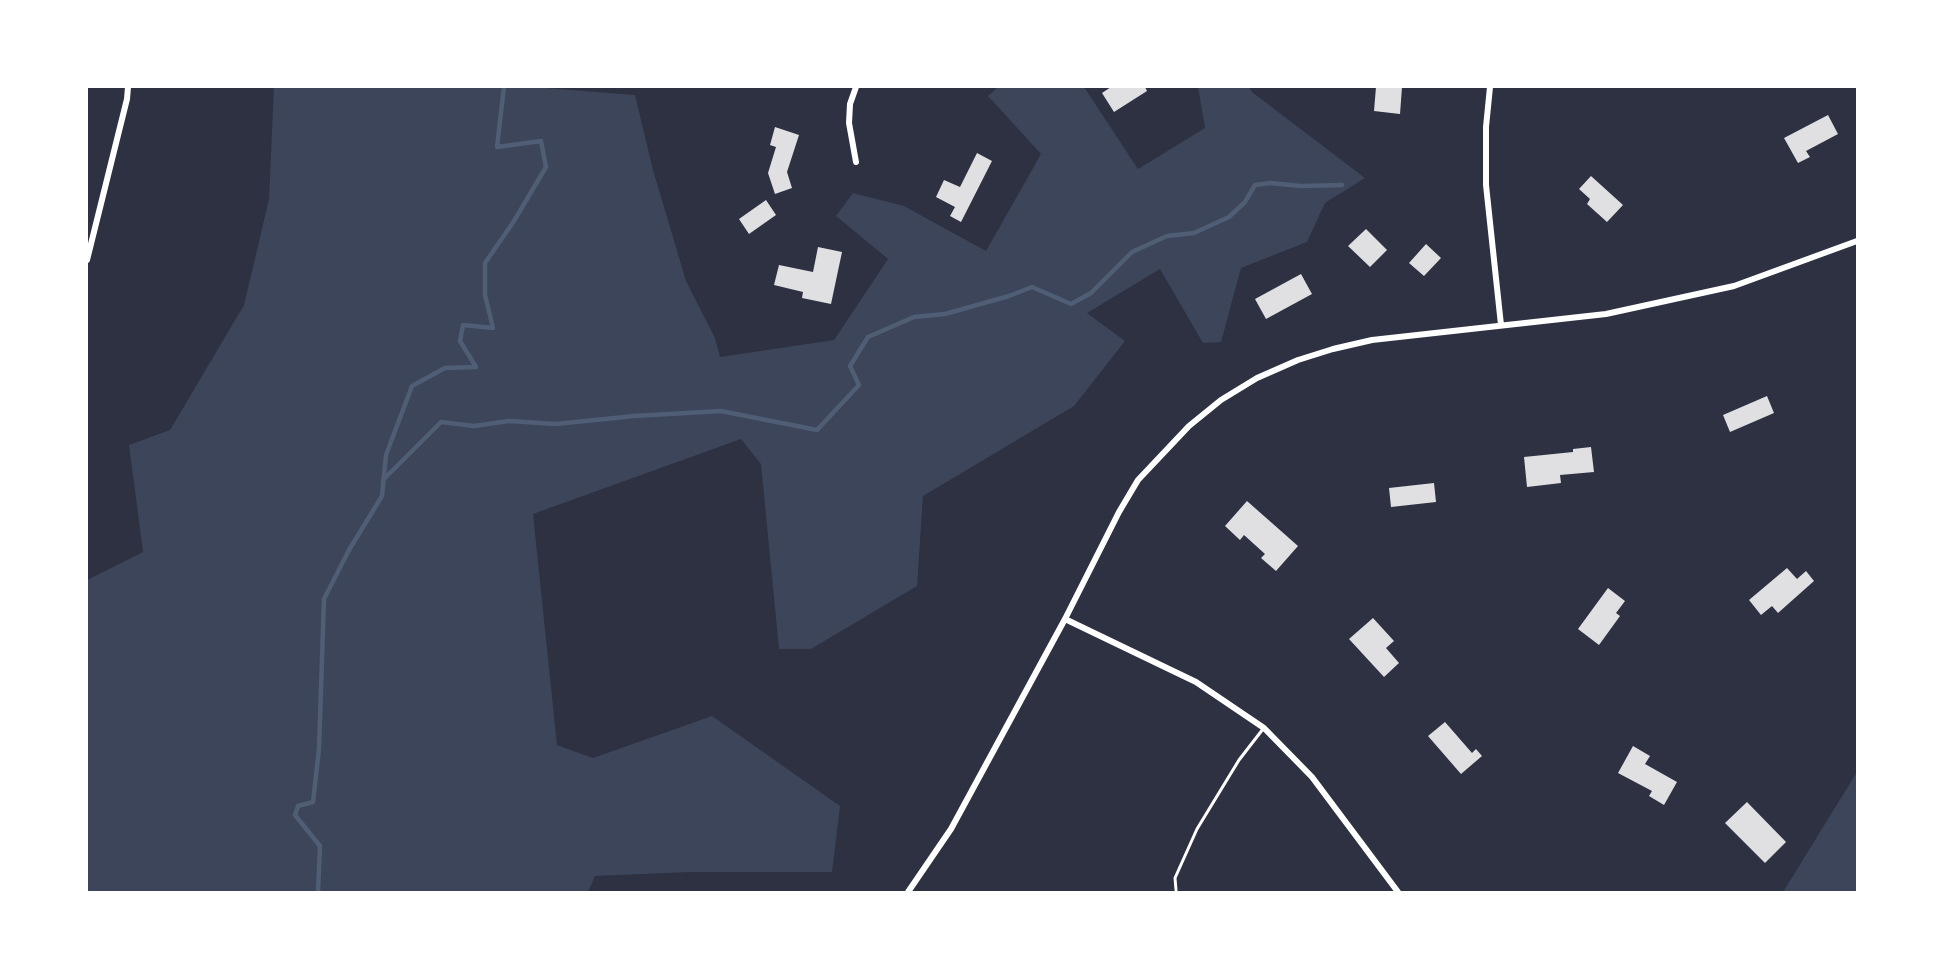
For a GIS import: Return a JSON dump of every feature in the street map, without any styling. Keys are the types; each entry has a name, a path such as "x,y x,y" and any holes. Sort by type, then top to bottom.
{"street":[{"path":"87,260 128,87"},
{"path":"856,87 850,104 849,123 856,162"},
{"path":"1490,87 1486,127 1486,185 1501,325"},
{"path":"908,892 951,829 1138,480 1189,426 1221,400 1257,378 1299,360 1372,339 1606,314 1734,286 1857,241"},
{"path":"1065,619 1196,682 1264,728 1312,777 1398,892"}],"lane":[{"path":"1176,890 1175,878 1197,829 1239,760 1264,728"}],"shaded area":[{"path":"274,87 533,87 635,95 653,170 686,281 715,338 720,357 834,340 888,259 836,216 853,193 904,206 986,251 1041,154 988,96 998,87 1084,87 1138,169 1205,128 1198,87 1249,87 1252,92 1365,178 1325,203 1307,242 1241,268 1221,342 1203,343 1160,269 1087,313 1125,341 1074,406 923,496 917,586 811,649 779,649 761,464 741,439 533,514 557,745 593,758 712,716 840,806 832,872 690,872 595,876 588,892 87,892 87,580 143,552 129,445 170,430 244,305 269,199"},
{"path":"1857,772 1857,892 1783,892"}],"building":[{"path":"1111,87 1145,87 1147,91 1114,112 1102,93"},
{"path":"1376,87 1402,87 1400,114 1374,111"},
{"path":"1828,115 1838,134 1806,151 1810,157 1798,163 1784,138"},
{"path":"775,127 799,135 787,172 792,188 775,194 768,173 776,147 770,145"},
{"path":"977,153 992,161 961,222 950,216 955,207 936,197 944,180 960,187"},
{"path":"1591,176 1623,205 1607,222 1587,204 1590,199 1579,189"},
{"path":"766,200 776,215 749,234 739,219"},
{"path":"1366,229 1387,250 1370,267 1348,246"},
{"path":"1426,244 1441,258 1424,276 1409,263"},
{"path":"818,247 842,252 831,304 802,298 803,292 774,285 779,265 813,272"},
{"path":"1301,274 1312,294 1266,319 1255,299"},
{"path":"1767,396 1774,413 1730,432 1723,415"},
{"path":"1591,447 1594,472 1560,475 1561,483 1527,487 1524,457 1573,452 1573,449"},
{"path":"1434,483 1436,502 1391,507 1389,488"},
{"path":"1247,501 1298,546 1276,571 1261,558 1265,554 1244,535 1240,540 1225,526"},
{"path":"1787,568 1797,579 1806,571 1814,581 1778,613 1772,606 1761,615 1749,600"},
{"path":"1608,588 1625,601 1616,613 1620,616 1599,645 1578,629"},
{"path":"1373,618 1394,641 1386,648 1399,663 1384,677 1349,639"},
{"path":"1445,722 1472,753 1476,749 1482,756 1461,774 1428,736"},
{"path":"1633,746 1650,756 1645,764 1677,782 1664,805 1649,796 1652,791 1618,773"},
{"path":"1747,802 1786,842 1765,863 1725,823"}],"waterway":[{"path":"318,892 320,846 295,815 298,806 313,802 319,749 324,599 349,550 382,496 386,455 412,386 445,368 476,367 460,341 463,325 493,328 485,295 485,263 514,221 546,167 541,141 497,147 504,87"},
{"path":"383,480 441,422 474,426 509,421 556,424 634,416 721,411 817,430 859,385 850,366 868,337 914,317 945,314 1032,287 1071,304 1091,293 1132,252 1167,236 1194,233 1229,217 1245,202 1255,185 1270,183 1301,186 1342,185"}]}
